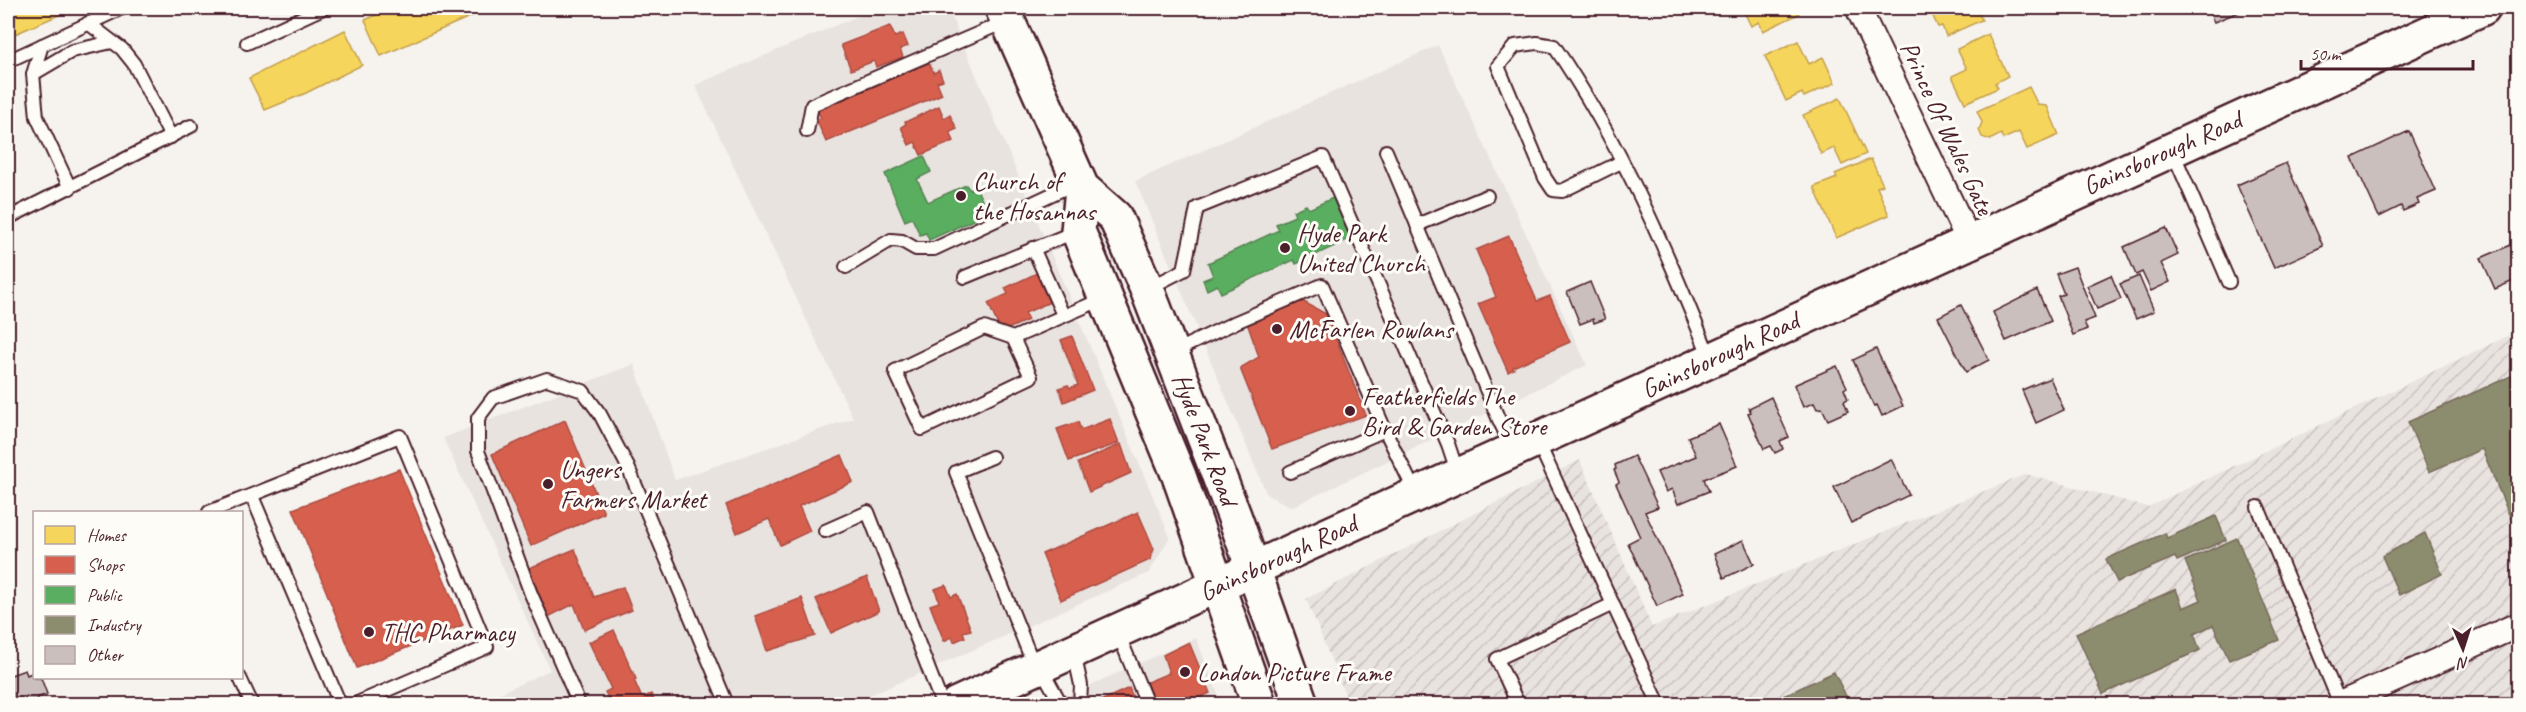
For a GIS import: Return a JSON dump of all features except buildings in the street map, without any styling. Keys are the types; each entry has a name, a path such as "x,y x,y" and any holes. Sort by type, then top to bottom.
{"main road":[{"name":"Gainsborough Road","path":"957,705 1969,241 2484,8"},
{"name":"Hyde Park Road","path":"1005,14 1080,185 1115,217 1147,289 1253,569 1301,705"},
{"name":"Hyde Park Road","path":"1080,185 1078,231 1179,476 1259,705"}],"street":[{"name":"Prince Of Wales Gate","path":"1858,8 1969,241"},
{"path":"2340,704 2518,625"}],"lane":[{"path":"8,61 122,8"},
{"path":"247,43 323,8"},
{"path":"807,131 812,105 1005,14"},
{"path":"88,23 122,49 135,64 171,137"},
{"path":"33,74 72,51 112,42"},
{"path":"1622,162 1562,191 1553,190 1545,178 1498,66 1515,46 1537,43 1554,46 1578,80 1622,162 1641,198 1711,359"},
{"path":"42,45 33,74 37,117 70,188"},
{"path":"8,218 191,126"},
{"path":"2171,149 2229,282"},
{"path":"1386,150 1498,420 1525,444 1613,604 1659,705"},
{"path":"1147,289 1184,270 1197,208 1323,157 1448,444 1459,475"},
{"path":"846,267 891,240 902,241 916,249 933,249 1080,185"},
{"path":"1417,225 1487,196"},
{"path":"965,277 1078,231"},
{"path":"1033,248 1063,315"},
{"path":"1171,353 1322,285 1416,495"},
{"path":"1013,338 1031,377 922,429 895,371 984,328 1013,338 1106,297"},
{"path":"579,705 531,594 478,451 478,418 493,398 547,379 583,391 600,414 628,467 727,705"},
{"path":"1290,472 1385,430"},
{"path":"213,511 400,436 487,647 355,705"},
{"path":"992,457 956,472 1038,668 1061,705"},
{"path":"252,496 340,705"},
{"path":"2258,507 2340,704"},
{"path":"825,531 868,512 942,705"},
{"path":"1518,705 1497,659 1613,604"},
{"path":"1117,632 1147,705"},
{"path":"1074,651 1081,685 1080,705"},
{"path":"240,679 252,705"}],"shaded area":[{"path":"877,8 948,8 1170,537 1149,573 850,704 476,704 550,670 443,438 634,364 675,480 853,418 695,85"},
{"path":"1438,45 1587,365 1292,507 1267,495 1135,181"},
{"path":"2518,331 2518,704 1349,704 1306,599 1580,460 1652,627 2026,474 2148,507"},
{"path":"1196,638 1222,704 1050,703"}],"place":[{"name":"Church of the Hosannas","path":"961,196"},
{"name":"Hyde Park United Church","path":"1285,248"},
{"name":"McFarlen Rowlans","path":"1277,329"},
{"name":"Featherfields The Bird & Garden Store","path":"1350,411"},
{"name":"Ungers Farmers Market","path":"548,484"},
{"name":"THC Pharmacy","path":"369,632"},
{"name":"London Picture Frame","path":"1185,672"}]}
